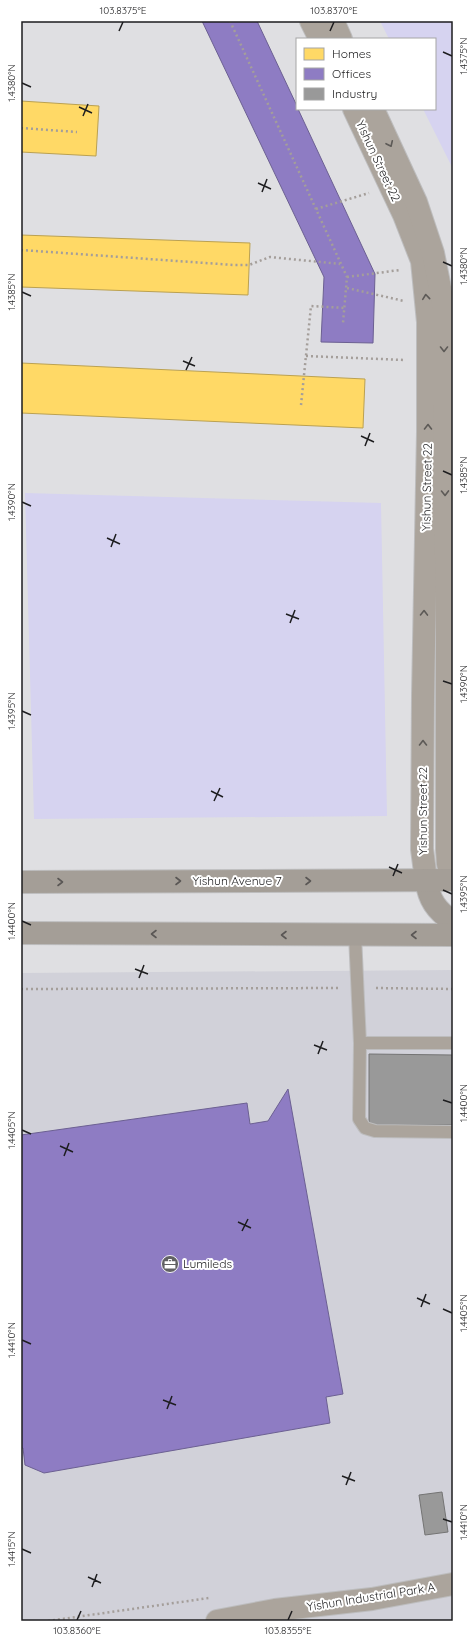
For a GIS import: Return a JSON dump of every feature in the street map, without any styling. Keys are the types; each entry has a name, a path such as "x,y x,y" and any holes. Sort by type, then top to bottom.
{"main road":[{"path":"426,880 428,893 436,908 453,922"},
{"name":"Yishun Avenue 7","path":"21,882 453,880"},
{"path":"21,933 453,935"}],"street":[{"path":"311,21 320,38"},
{"path":"333,21 341,38"},
{"name":"Yishun Street 22","path":"354,110 404,215 422,261 428,322 428,439 423,696 422,849 426,880"},
{"name":"Yishun Street 22","path":"373,110 416,202 433,253 444,308 447,630 447,850 448,864 453,874"},
{"name":"Yishun Industrial Park A","path":"217,1621 275,1610 372,1599 453,1584"}],"lane":[{"path":"355,935 360,1043 359,1119 366,1128 375,1131 453,1132"},
{"path":"360,1043 453,1043"}],"path":[{"path":"230,21 347,277 343,323"},
{"path":"21,128 76,132"},
{"path":"316,209 375,192"},
{"path":"21,250 249,265 270,257 340,264"},
{"path":"347,277 404,269"},
{"path":"347,288 405,301"},
{"path":"301,406 312,306 345,308"},
{"path":"306,356 411,360"},
{"path":"21,989 453,989"}],"shaded area":[{"path":"380,21 453,21 453,169 424,110 436,110 436,38 388,38"},
{"path":"25,493 381,503 387,816 34,819"},
{"path":"453,970 453,1621 21,1621 21,973"}],"building: Homes":[{"path":"21,101 99,106 96,156 21,152"},
{"path":"21,235 250,243 248,295 21,287"},
{"path":"21,363 365,379 363,428 21,413"}],"building: Offices":[{"path":"202,21 257,21 296,104 296,110 298,110 375,274 373,343 321,342 324,277"},
{"name":"Lumileds","path":"288,1089 343,1394 326,1397 330,1423 44,1473 25,1465 23,1448 21,1448 21,1135 247,1103 250,1124 268,1121"}],"building: Industry":[{"path":"369,1054 453,1055 453,1125 369,1125"},
{"path":"442,1492 448,1532 425,1535 419,1495"}],"place":[{"name":"Lumileds","path":"170,1264"}]}
